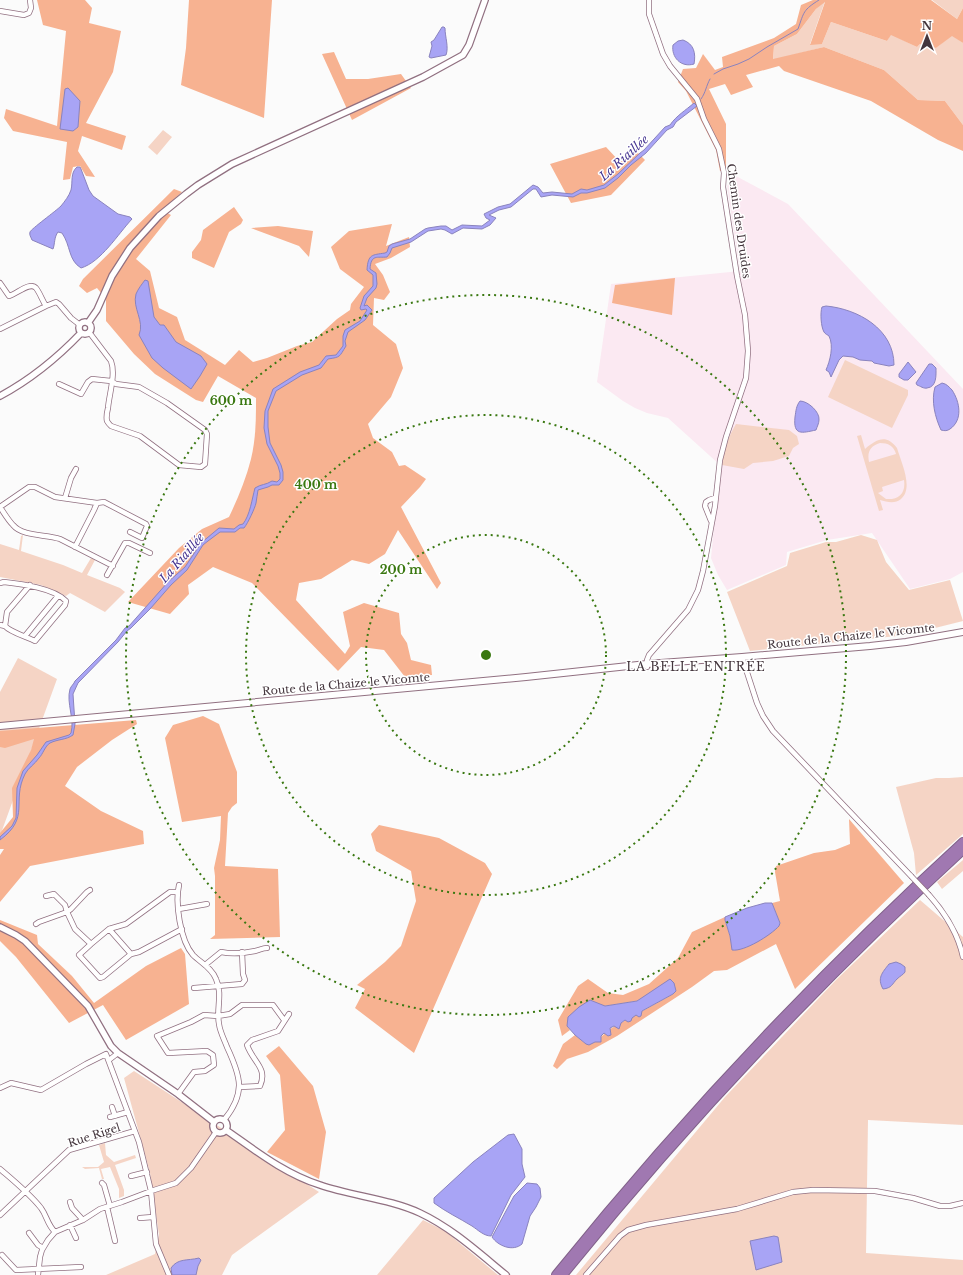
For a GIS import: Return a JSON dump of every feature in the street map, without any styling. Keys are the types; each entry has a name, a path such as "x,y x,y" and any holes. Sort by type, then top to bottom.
{"highway":[{"path":"556,1275 661,1149 750,1052 858,942 963,842"},
{"path":"563,1275 671,1148 759,1051 856,952 963,850"}],"main road":[{"name":"Route de la Chaize le Vicomte","path":"0,726 888,644 963,632"}],"street":[{"path":"0,11 24,15 30,13 30,0"},
{"path":"88,323 97,310 112,276 130,248 160,216 186,194 232,164 423,77 462,55 469,45 485,0"},
{"name":"Chemin des Druides","path":"647,666 647,660 651,652 681,620 698,590 712,522 720,460 726,437 746,378 748,351 745,315 737,276 720,149 704,119 697,99 670,66 663,54 649,14 649,0"},
{"path":"0,282 9,296 32,286 35,288 46,306"},
{"path":"0,329 56,302 80,325"},
{"path":"80,325 83,322 88,323"},
{"path":"88,323 91,326 89,332"},
{"path":"80,325 79,328 81,333"},
{"path":"0,396 16,387 56,356 81,333 86,334 89,332"},
{"path":"59,384 81,394 88,382 92,379 111,381 116,384 144,389 162,401 168,403 203,428 206,434 204,466 179,465 140,436 111,426 108,423 107,419 111,381 113,368 111,361 89,332"},
{"path":"65,498 71,478 76,469"},
{"path":"113,566 54,537 23,533 13,526 0,507 29,487 35,487 55,497 96,503 104,502 146,524 147,526 142,538 130,532"},
{"path":"712,522 705,506 706,502 715,498"},
{"path":"75,547 94,510 96,503"},
{"path":"107,575 125,543 129,543 150,553"},
{"path":"0,582 4,582 30,586 41,588 65,599 66,603 35,641 2,625 7,612 30,586"},
{"path":"25,636 58,596"},
{"path":"742,657 757,703 763,716 773,731 929,895 952,926 959,942 963,957"},
{"path":"180,884 178,892 179,909 184,940 194,955 212,970 219,986 220,994 218,1016 221,1034 237,1070 240,1087 238,1096 234,1106 224,1120"},
{"path":"36,924 67,912 90,890"},
{"path":"178,892 170,892 126,924 109,929 79,955 100,978 130,954 139,952 182,929"},
{"path":"46,896 54,894 65,905 76,929 90,944"},
{"path":"179,909 207,904"},
{"path":"0,927 25,941 88,1006 111,1046 118,1053 178,1094 214,1122"},
{"path":"109,929 130,954"},
{"path":"205,964 222,952 255,951 262,948 267,948"},
{"path":"194,988 242,984 245,980 243,974 242,952"},
{"path":"178,1094 194,1072 205,1071 214,1065 213,1055 207,1051 168,1053 157,1036 192,1022 204,1015 218,1016 230,1014 242,1006 273,1005 284,1020"},
{"path":"240,1087 260,1086 262,1080 262,1070 254,1060 247,1045 252,1040 278,1031 289,1014"},
{"path":"108,1060 118,1053"},
{"path":"0,1088 10,1083 41,1090 106,1054 135,1131 147,1172 151,1191 156,1244 169,1275"},
{"path":"112,1106 112,1116 128,1112"},
{"path":"214,1122 220,1119 224,1120"},
{"path":"224,1120 227,1126 226,1130"},
{"path":"214,1122 213,1128 216,1132"},
{"path":"216,1132 221,1133 226,1130"},
{"path":"226,1130 264,1157 302,1179 339,1191 408,1209 428,1217 455,1234 506,1275"},
{"name":"Rue Rigel","path":"0,1215 69,1150 135,1131"},
{"path":"38,1272 43,1248 56,1232 83,1220 91,1214 108,1206 170,1185 182,1178 191,1168 216,1132"},
{"path":"0,1169 25,1191 40,1207 48,1222 56,1232"},
{"path":"131,1176 147,1172"},
{"path":"102,1183 104,1185 115,1241"},
{"path":"586,1275 620,1236 628,1230 646,1225 737,1209 784,1194 813,1190 883,1191 940,1206 950,1206 963,1203"},
{"path":"70,1202 72,1208 83,1220"},
{"path":"140,1218 153,1217"},
{"path":"70,1225 76,1238"},
{"path":"29,1233 38,1245 43,1248"},
{"path":"2,1255 16,1270 38,1272 81,1267"}],"shaded area":[{"path":"37,0 85,0 92,8 89,23 121,31 113,72 86,123 126,136 122,150 82,136 78,151 95,177 86,176 80,166 73,167 70,179 63,180 67,142 13,131 4,118 6,109 57,126 66,31 43,25"},
{"path":"189,0 272,0 264,118 181,85 186,48"},
{"path":"813,0 931,0 957,19 963,8 963,43 952,36 936,48 920,44 917,47 891,35 887,41 831,22 822,44 810,45 825,2 816,9 797,34 774,46 773,59 824,47 884,70 918,100 945,101 963,125 963,151 938,140 871,101 784,71 779,66 746,75 753,87 731,95 725,84 709,89 726,124 726,171 720,171 716,150 686,91 678,82 683,69 696,68 703,54 715,70 723,67 722,57 774,38 796,24 801,5"},
{"path":"932,0 963,0 963,8 957,19"},
{"path":"825,1 810,44 822,44 831,22 887,41 891,34 917,47 920,44 936,48 952,35 963,43 963,125 945,101 918,100 884,70 824,47 773,60 774,46 797,34 816,9"},
{"path":"442,27 445,28 447,45 446,55 431,58 429,57 432,46 431,42 434,40"},
{"path":"683,40 692,46 695,56 694,64 689,65 681,63 675,57 673,45 678,41"},
{"path":"334,52 346,79 368,79 401,74 411,88 352,120 322,54"},
{"path":"68,88 80,101 78,127 73,131 60,129 65,89"},
{"path":"694,103 697,106 676,122 673,127 667,130 646,153 605,188 587,193 581,193 573,197 552,195 541,197 536,189 533,189 511,207 499,210 489,215 496,218 490,225 482,229 463,228 452,234 441,229 428,231 411,242 392,248 387,257 377,257 373,259 370,269 376,273 377,284 376,288 367,298 364,306 367,305 372,310 365,320 348,332 345,341 346,346 341,354 338,357 328,359 321,368 302,375 276,391 268,411 268,427 270,443 281,465 283,480 279,485 272,485 258,490 254,508 244,528 240,528 235,532 220,532 203,545 187,570 78,683 73,694 75,724 73,735 48,744 37,760 26,772 21,784 18,816 15,824 0,840 0,837 12,826 16,818 17,788 23,771 46,742 69,735 71,733 72,722 69,694 70,688 75,681 116,640 125,628 129,626 168,582 185,567 201,543 219,528 234,529 243,524 249,512 255,488 272,481 277,482 280,479 278,466 267,444 264,428 265,411 273,389 300,372 319,365 326,356 336,355 343,346 343,336 345,330 360,321 367,310 361,310 360,308 364,296 373,286 373,275 367,270 368,261 370,258 374,255 387,252 389,246 392,244 410,239 428,228 446,226 452,230 462,225 482,226 490,220 486,218 484,214 498,207 510,204 533,185 538,187 543,193 552,192 572,194 581,189 587,190 604,185 644,150 665,127 670,125 678,116"},
{"path":"163,130 172,137 157,155 148,147"},
{"path":"606,147 620,162 637,152 645,160 611,195 571,203 550,164"},
{"path":"77,167 80,167 93,196 118,214 130,217 132,219 102,254 88,265 81,268 74,261 62,233 58,232 53,249 32,240 30,234 31,230 61,206 71,190 73,172"},
{"path":"734,175 788,204 963,389 963,572 950,579 910,589 872,533 827,540 787,552 786,565 727,590 718,575 711,558 720,465 668,418 647,413 635,408 597,382 611,284 740,271 727,186"},
{"path":"174,189 182,192 162,210 171,215 136,259 150,271 159,308 177,317 185,340 225,365 239,350 253,362 312,342 337,319 350,310 351,304 364,287 340,269 331,247 349,231 392,224 386,246 409,237 410,247 391,258 375,264 383,275 390,292 384,300 374,298 373,325 396,344 403,368 391,397 368,424 373,438 392,452 399,466 405,465 426,479 401,507 441,583 437,589 398,530 385,554 369,564 352,560 321,579 299,583 296,600 345,654 350,646 343,612 364,603 399,613 401,634 407,643 411,660 431,665 432,675 405,677 384,650 361,647 338,671 252,583 213,567 188,585 189,594 170,614 128,602 179,548 202,529 229,517 247,474 255,436 256,398 218,376 203,402 196,400 155,374 134,354 106,321 106,299 97,288 87,293 79,286 83,279"},
{"path":"234,207 243,220 241,224 229,232 214,268 192,258 192,252 201,240 203,230"},
{"path":"278,226 313,231 309,257 299,246 251,228"},
{"path":"675,278 672,315 612,303 615,285"},
{"path":"145,280 148,281 154,317 160,325 164,325 176,342 201,356 207,364 191,389 152,358 139,335 140,320 135,299 137,292"},
{"path":"826,306 850,311 862,316 872,323 881,331 888,341 892,352 894,365 889,366 874,363 872,361 843,356 839,360 831,377 829,372 826,370 831,353 831,344 829,336 824,332 821,320 822,307"},
{"path":"845,360 908,390 908,395 892,428 828,397"},
{"path":"908,362 916,372 908,380 904,380 899,377 899,374"},
{"path":"929,364 932,364 936,368 935,380 933,385 925,388 917,385 916,383"},
{"path":"942,383 947,385 952,390 957,400 959,411 957,421 950,429 946,431 941,430 937,420 933,398 935,387"},
{"path":"800,401 803,401 816,410 819,421 816,430 800,432 795,427 796,411"},
{"path":"736,424 789,430 797,436 799,444 793,448 789,456 773,461 753,463 744,469 722,465 727,444"},
{"path":"861,435 865,449 881,440 889,441 897,448 907,482 905,494 899,501 896,502 880,500 883,510 879,511 857,436","holes":["880,443 890,446 894,449 896,454 869,462 868,455 870,450","904,480 903,492 898,497 886,499 878,493 883,491 882,487"]},
{"path":"23,535 21,551 82,573 91,558 95,560 87,575 120,588 125,592 105,612 70,593 66,596 41,585 0,577 0,544 19,550 21,536"},
{"path":"861,535 877,540 886,562 909,590 950,580 963,621 907,635 750,651 727,592 787,566 790,553 826,542 836,542"},
{"path":"18,658 57,679 0,836 0,692"},
{"path":"203,716 219,724 237,772 237,803 228,813 225,866 278,869 280,937 210,939 215,935 214,868 220,840 221,816 182,822 165,738 173,725"},
{"path":"136,720 137,724 112,740 77,767 65,786 101,811 143,831 144,844 30,866 0,902 0,855 4,849 0,849 0,833 13,817 12,788 31,750 34,739 5,748 0,747 0,731"},
{"path":"963,777 963,834 916,875 914,853 896,787 936,778"},
{"path":"849,819 904,883 795,989 776,944 727,970 714,971 617,1036 588,1052 567,1059 557,1069 553,1066 563,1044 575,1035 586,1044 595,1042 610,1029 676,991 673,983 637,1001 605,1006 567,1026 570,1030 562,1036 558,1020 578,986 588,979 608,993 623,995 649,984 678,958 692,932 725,917 733,950 779,926 780,923 772,903 780,901 775,872 776,866 814,853 835,850 850,844"},
{"path":"379,825 439,838 485,863 492,874 414,1053 355,1008 365,989 357,985 385,962 401,946 416,901 411,871 376,851 371,834"},
{"path":"963,860 963,871 942,889 937,882"},
{"path":"920,900 963,937 963,1125 868,1120 866,1253 963,1260 963,1275 576,1275 725,1097 837,979"},
{"path":"765,903 772,903 780,923 779,926 770,934 750,946 732,950 725,917 747,908"},
{"path":"0,920 37,935 38,944 72,976 94,1003 146,966 181,948 185,954 189,1004 126,1040 103,1005 69,1023 16,957 0,941"},
{"path":"896,962 905,967 905,972 890,987 883,989 880,982 882,973 889,964"},
{"path":"670,979 674,983 676,991 673,994 642,1011 641,1016 639,1017 636,1015 631,1021 628,1022 625,1020 621,1023 619,1029 614,1026 610,1028 611,1035 608,1036 604,1033 601,1036 601,1042 595,1042 589,1045 586,1044 567,1026 568,1017 590,1000 605,1006 637,1001"},
{"path":"279,1046 313,1086 326,1132 319,1179 267,1152 285,1130 280,1075 266,1056"},
{"path":"134,1071 319,1192 232,1255 222,1275 106,1275 155,1254 159,1235 150,1173 124,1078"},
{"path":"514,1134 522,1149 522,1164 525,1177 511,1195 491,1236 483,1234 434,1203 434,1198 473,1162 508,1135"},
{"path":"105,1143 106,1155 114,1162 135,1155 136,1158 115,1165 124,1190 124,1196 119,1198 119,1189 110,1167 101,1169 104,1179 102,1179 99,1168 85,1169 82,1167 98,1167 104,1162 99,1145"},
{"path":"527,1183 537,1184 540,1188 541,1197 530,1216 522,1244 514,1248 506,1247 498,1243 492,1237 514,1196"},
{"path":"423,1220 445,1231 498,1275 377,1275"},
{"path":"774,1236 778,1237 782,1262 756,1270 750,1241"},
{"path":"199,1258 201,1260 196,1275 172,1275 171,1268 177,1263 183,1260"}],"waterway":[{"name":"La Riaillée","path":"714,74 749,59 798,29 805,12 810,6 819,0"},
{"name":"La Riaillée","path":"701,99 710,79"}],"district":[{"name":"LA BELLE ENTRÉE","path":"696,667"}]}
